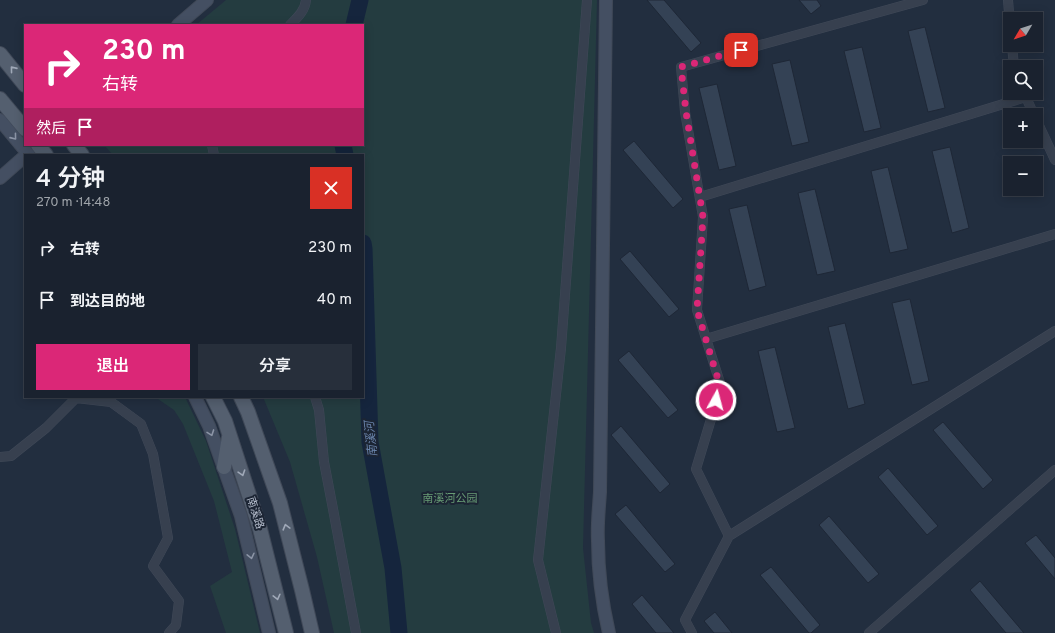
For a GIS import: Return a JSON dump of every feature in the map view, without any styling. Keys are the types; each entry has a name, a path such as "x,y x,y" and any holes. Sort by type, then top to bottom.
{"main road":[{"path":"0,54 24,84"},
{"path":"0,99 24,128"},
{"path":"75,146 81,154"},
{"path":"32,151 42,154"},
{"name":"南溪路","path":"214,398 225,421 260,529 286,633"},
{"path":"241,398 248,412 280,503 312,633"},
{"path":"224,467 229,434"}],"street":[{"path":"179,24 207,0"},
{"path":"291,24 299,16 305,6 306,0"},
{"path":"556,633 538,560 561,348 587,0"},
{"path":"606,0 600,492 598,541 601,588 609,633"},
{"path":"729,536 696,469 720,386 697,310 703,217 686,112 681,67 923,0"},
{"path":"1008,0 1009,12"},
{"path":"700,197 1009,100"},
{"path":"0,120 24,143"},
{"path":"1043,134 1055,160"},
{"path":"0,178 24,158"},
{"path":"706,340 1055,234"},
{"path":"692,633 685,620 729,536 1055,331"},
{"path":"0,456 11,456 46,428 76,398 111,402 141,424 153,454 168,538 153,566 179,601 176,625 169,633"},
{"path":"195,398 209,426 241,516 269,633"},
{"path":"315,398 319,410 324,462 356,633"},
{"path":"869,633 1055,470"}],"green space":[{"name":"南溪河公园","path":"226,0 597,0 583,548 591,623 594,633 334,633 317,557 290,462 263,398 364,398 364,154 112,154 105,146 364,146 364,24 197,24"},
{"path":"156,398 185,398 206,441 235,529 260,633 226,633 210,586 232,572 214,501 183,424 174,410"}],"building":[{"path":"647,0 664,0 701,43 691,52"},
{"path":"799,0 817,0 821,6 811,14"},
{"path":"925,27 945,108 928,112 908,31"},
{"path":"862,47 881,128 864,132 844,51"},
{"path":"790,60 809,142 792,146 772,64"},
{"path":"717,84 736,166 719,170 699,88"},
{"path":"634,141 683,199 673,208 623,150"},
{"path":"950,147 969,228 952,233 932,151"},
{"path":"888,167 908,249 890,253 871,171"},
{"path":"815,189 835,271 817,275 798,193"},
{"path":"747,205 766,286 749,291 729,209"},
{"path":"630,251 679,309 669,317 620,259"},
{"path":"910,299 929,381 912,385 892,303"},
{"path":"845,323 865,404 848,409 828,327"},
{"path":"775,347 795,428 777,432 758,351"},
{"path":"629,351 678,410 668,418 618,360"},
{"path":"943,422 993,480 983,489 933,430"},
{"path":"621,426 670,484 660,493 611,435"},
{"path":"888,468 938,526 927,535 878,477"},
{"path":"626,505 675,564 665,572 615,514"},
{"path":"829,516 879,574 868,583 819,525"},
{"path":"1036,535 1055,558 1055,579 1025,543"},
{"path":"771,567 820,625 811,633 809,633 760,575"},
{"path":"980,581 1024,633 1006,633 970,590"},
{"path":"642,595 674,633 656,633 632,604"},
{"path":"715,612 732,633 714,633 704,621"}],"waterway":[{"name":"南溪河","path":"354,24 360,0"},
{"name":"南溪河","path":"343,146 345,154"},
{"name":"南溪河","path":"364,249 370,442 393,568 399,633"}],"route":[{"path":"716,400 720,386 697,310 703,217 686,112 681,67 741,50"}]}
